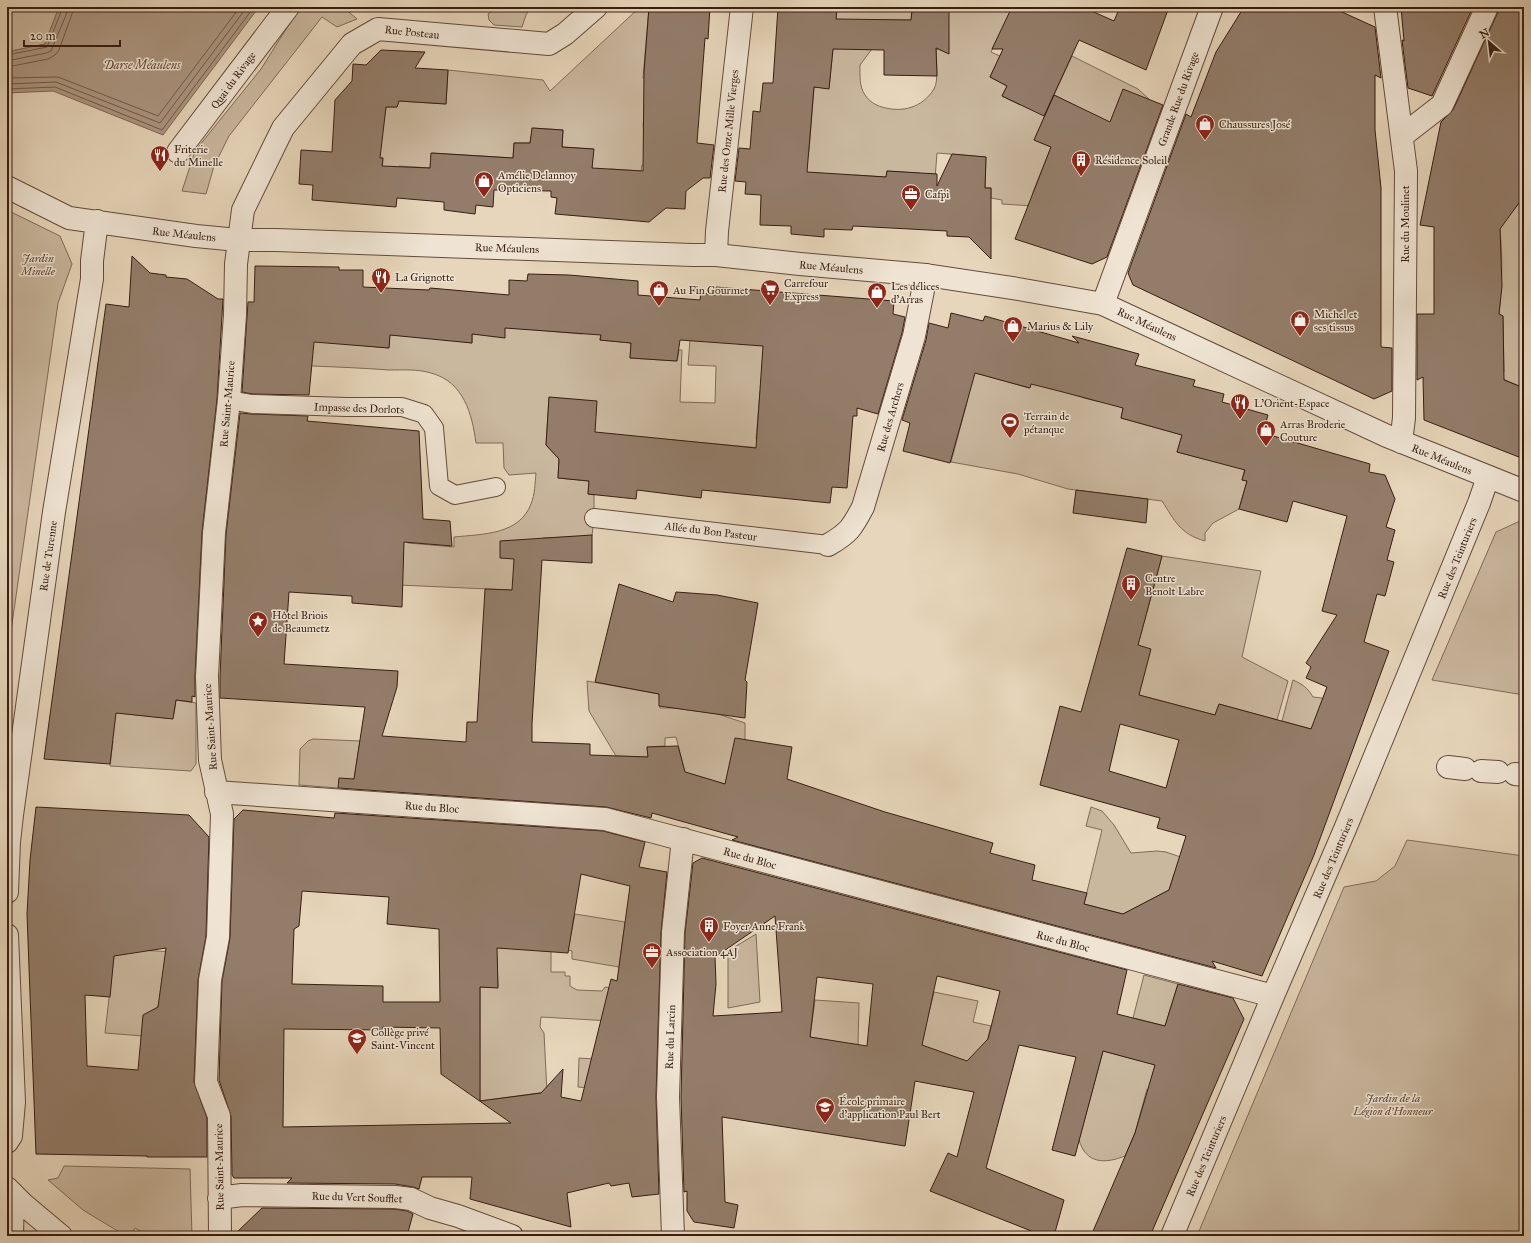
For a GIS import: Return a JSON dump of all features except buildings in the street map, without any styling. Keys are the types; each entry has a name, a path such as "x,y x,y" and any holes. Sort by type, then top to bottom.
{"street":[{"name":"Quai du Rivage","path":"178,152 288,7"},
{"name":"Rue Posteau","path":"238,240 243,210 283,128 352,44 378,29 549,44 565,34 596,7"},
{"name":"Rue des Onze Mille Vierges","path":"716,255 718,223 742,7"},
{"name":"Grande Rue du Rivage","path":"1103,304 1212,7"},
{"name":"Rue du Moulinet","path":"1385,7 1406,171 1404,418 1401,442"},
{"path":"1402,136 1442,105 1487,7"},
{"name":"Rue Méaulens","path":"7,186 69,218 97,221 148,230 238,240 716,255 926,275 1103,304 1401,442 1524,491"},
{"name":"Rue de Turenne","path":"7,892 12,808 54,512 92,279 92,261 97,221"},
{"name":"Rue Saint-Maurice","path":"220,1236 219,1116 206,1082 210,980 218,929 222,814 210,760 207,677 214,533 229,400 238,240"},
{"name":"Rue des Archers","path":"828,545 841,538 852,528 863,507 914,336 926,275"},
{"name":"Rue des Teinturiers","path":"1172,1236 1401,695 1479,503 1488,477"},
{"name":"Rue du Bloc","path":"216,792 605,819 804,873 1273,996"},
{"name":"Rue du Larcin","path":"673,1236 668,1097 673,932 683,839"},
{"path":"7,935 14,1102 11,1136 7,1142"},
{"path":"9,1194 12,1236"},
{"path":"9,1194 61,1236"},
{"name":"Rue du Vert Soufflet","path":"219,1198 242,1195 395,1197 411,1199 430,1208 458,1216 512,1236"}],"lane":[{"name":"Impasse des Dorlots","path":"229,400 252,404 402,407 421,413 424,414 434,428 439,486 455,495 496,488"},
{"name":"Allée du Bon Pasteur","path":"594,518 828,545"}],"green space":[{"path":"7,7 59,7 45,44 7,52"},
{"path":"300,7 343,7 357,19 337,27 322,17 229,136 214,166 206,194 182,191 195,151 261,69"},
{"path":"498,7 531,7 526,15 522,27 494,25 489,20 488,14"},
{"path":"640,7 649,7 643,78 654,80 644,115 643,126 653,165 642,165 641,171 610,169 608,182 591,181 593,149 562,147 563,130 533,128 530,143 514,143 513,158 432,153 430,168 399,166 398,176 382,175 383,158 378,158 386,107 397,107 399,101 446,104 448,70 543,80 550,91"},
{"path":"1023,7 1027,9 1021,21 998,37 991,52 1000,56 990,77 1007,86 1002,96 1020,105 1023,100 1047,111 1034,140 1051,147 1033,192 1034,206 1002,204 1002,200 991,198 991,188 985,188 986,157 937,153 935,179 919,173 887,171 886,177 854,175 854,185 791,182 809,151 814,87 829,88 837,9 832,8","holes":["912,10 932,10 949,49 936,49 937,75 934,89 924,101 918,105 904,109 889,109 870,101 863,92 860,80 860,65 884,33 884,20 911,20"]},
{"path":"1072,56 1138,89 1149,99 1094,164 1078,107 1054,95"},
{"path":"1524,196 1524,388 1501,378 1504,371 1503,316 1499,314 1502,260 1497,207 1513,211"},
{"name":"Jardin Minelle","path":"7,210 60,236 72,264 58,303 7,659"},
{"path":"602,318 600,340 631,343 630,358 677,361 679,350 682,350 680,402 715,403 716,366 688,365 690,340 791,333 760,392 756,439 772,449 595,433 549,398 546,445 559,459 558,478 589,481 588,494 594,495 592,536 543,538 512,590 352,583 400,536 408,543 454,547 454,537 499,531 518,522 531,504 536,473 509,475 504,468 503,443 476,443 469,410 464,400 459,391 442,377 416,370 312,366 308,364 310,323 357,345 389,348 390,331 472,343 472,334 505,327 582,334"},
{"path":"959,368 1029,388 1033,376 1084,398 1096,401 1125,400 1121,418 1182,435 1177,452 1204,459 1207,450 1245,468 1242,480 1247,481 1239,509 1213,523 1205,533 1205,541 1184,531 1175,521 1162,501 1068,489 1018,474 951,462 967,402"},
{"path":"1520,521 1524,522 1524,695 1432,680 1496,532"},
{"path":"1162,556 1261,571 1242,657 1288,681 1277,720 1219,704 1215,715 1139,695 1138,645"},
{"path":"1293,680 1309,691 1313,697 1322,698 1336,705 1326,733 1282,721"},
{"path":"587,681 659,694 660,708 675,708 718,714 745,723 745,767 725,784 685,772 676,737 665,738 665,746 647,747 648,757 616,756 589,711"},
{"path":"176,700 196,703 196,764 191,771 110,766 113,741 89,738 111,712 166,718 174,714"},
{"path":"313,739 360,741 354,779 338,788 299,785 300,749 308,741"},
{"path":"1091,807 1102,811 1114,825 1131,853 1157,851 1166,852 1195,862 1190,879 1174,874 1169,890 1123,914 1084,904 1102,830 1086,826"},
{"name":"Jardin de la Légion d'Honneur","path":"1407,840 1524,856 1524,1236 1197,1236 1344,887 1376,881 1395,866"},
{"path":"575,914 625,922 619,967 572,959 572,951 568,950"},
{"path":"756,934 760,1002 728,1008 728,951"},
{"path":"494,940 551,944 551,972 565,972 565,976 570,976 570,986 577,990 602,991 605,987 613,988 611,1021 541,1017 540,1027 544,1033 547,1092 480,1101 480,987 498,987 497,958 494,953"},
{"path":"117,949 176,952 157,1008 155,1037 105,1033 114,956"},
{"path":"1144,975 1178,984 1165,1026 1133,1018"},
{"path":"934,992 978,1001 973,1022 991,1026 985,1049 955,1088 927,1083 931,1059 920,1057 892,994 928,1016"},
{"path":"815,1000 859,1003 858,1046 810,1037"},
{"path":"1103,1051 1160,1066 1154,1090 1147,1089 1135,1133 1125,1156 1118,1159 1104,1161 1091,1158 1086,1154 1079,1140"},
{"path":"579,1058 595,1059 609,1090 578,1087"},
{"path":"64,1166 190,1169 192,1236 149,1236 135,1228 131,1236 126,1236 83,1210 48,1180 58,1178"}],"water":[{"name":"Darse Méaulens","path":"59,7 259,7 163,135 53,91 7,93 7,52 45,44"}],"place":[{"name":"Chaussures José","path":"1205,141"},
{"name":"Friterie du Minelle","path":"160,172"},
{"name":"Résidence Soleil","path":"1081,177"},
{"name":"Amélie Delannoy Opticiens","path":"484,198"},
{"name":"Cafpi","path":"911,211"},
{"name":"La Grignotte","path":"381,294"},
{"name":"Carrefour Express","path":"770,306"},
{"name":"Au Fin Gourmet","path":"659,307"},
{"name":"Les délices d’Arras","path":"877,309"},
{"name":"Michel et ses tissus","path":"1300,337"},
{"name":"Marius & Lily","path":"1013,343"},
{"name":"L'Orient-Espace","path":"1240,420"},
{"name":"Terrain de pétanque","path":"1010,439"},
{"name":"Arras Broderie Couture","path":"1266,447"},
{"name":"Centre Benoît Labre","path":"1131,601"},
{"name":"Hôtel Briois de Beaumetz","path":"258,638"},
{"name":"Foyer Anne Frank","path":"709,943"},
{"name":"Association 4AJ","path":"652,969"},
{"name":"Collège privé Saint-Vincent","path":"357,1055"},
{"name":"École primaire d'application Paul Bert","path":"825,1124"}]}
